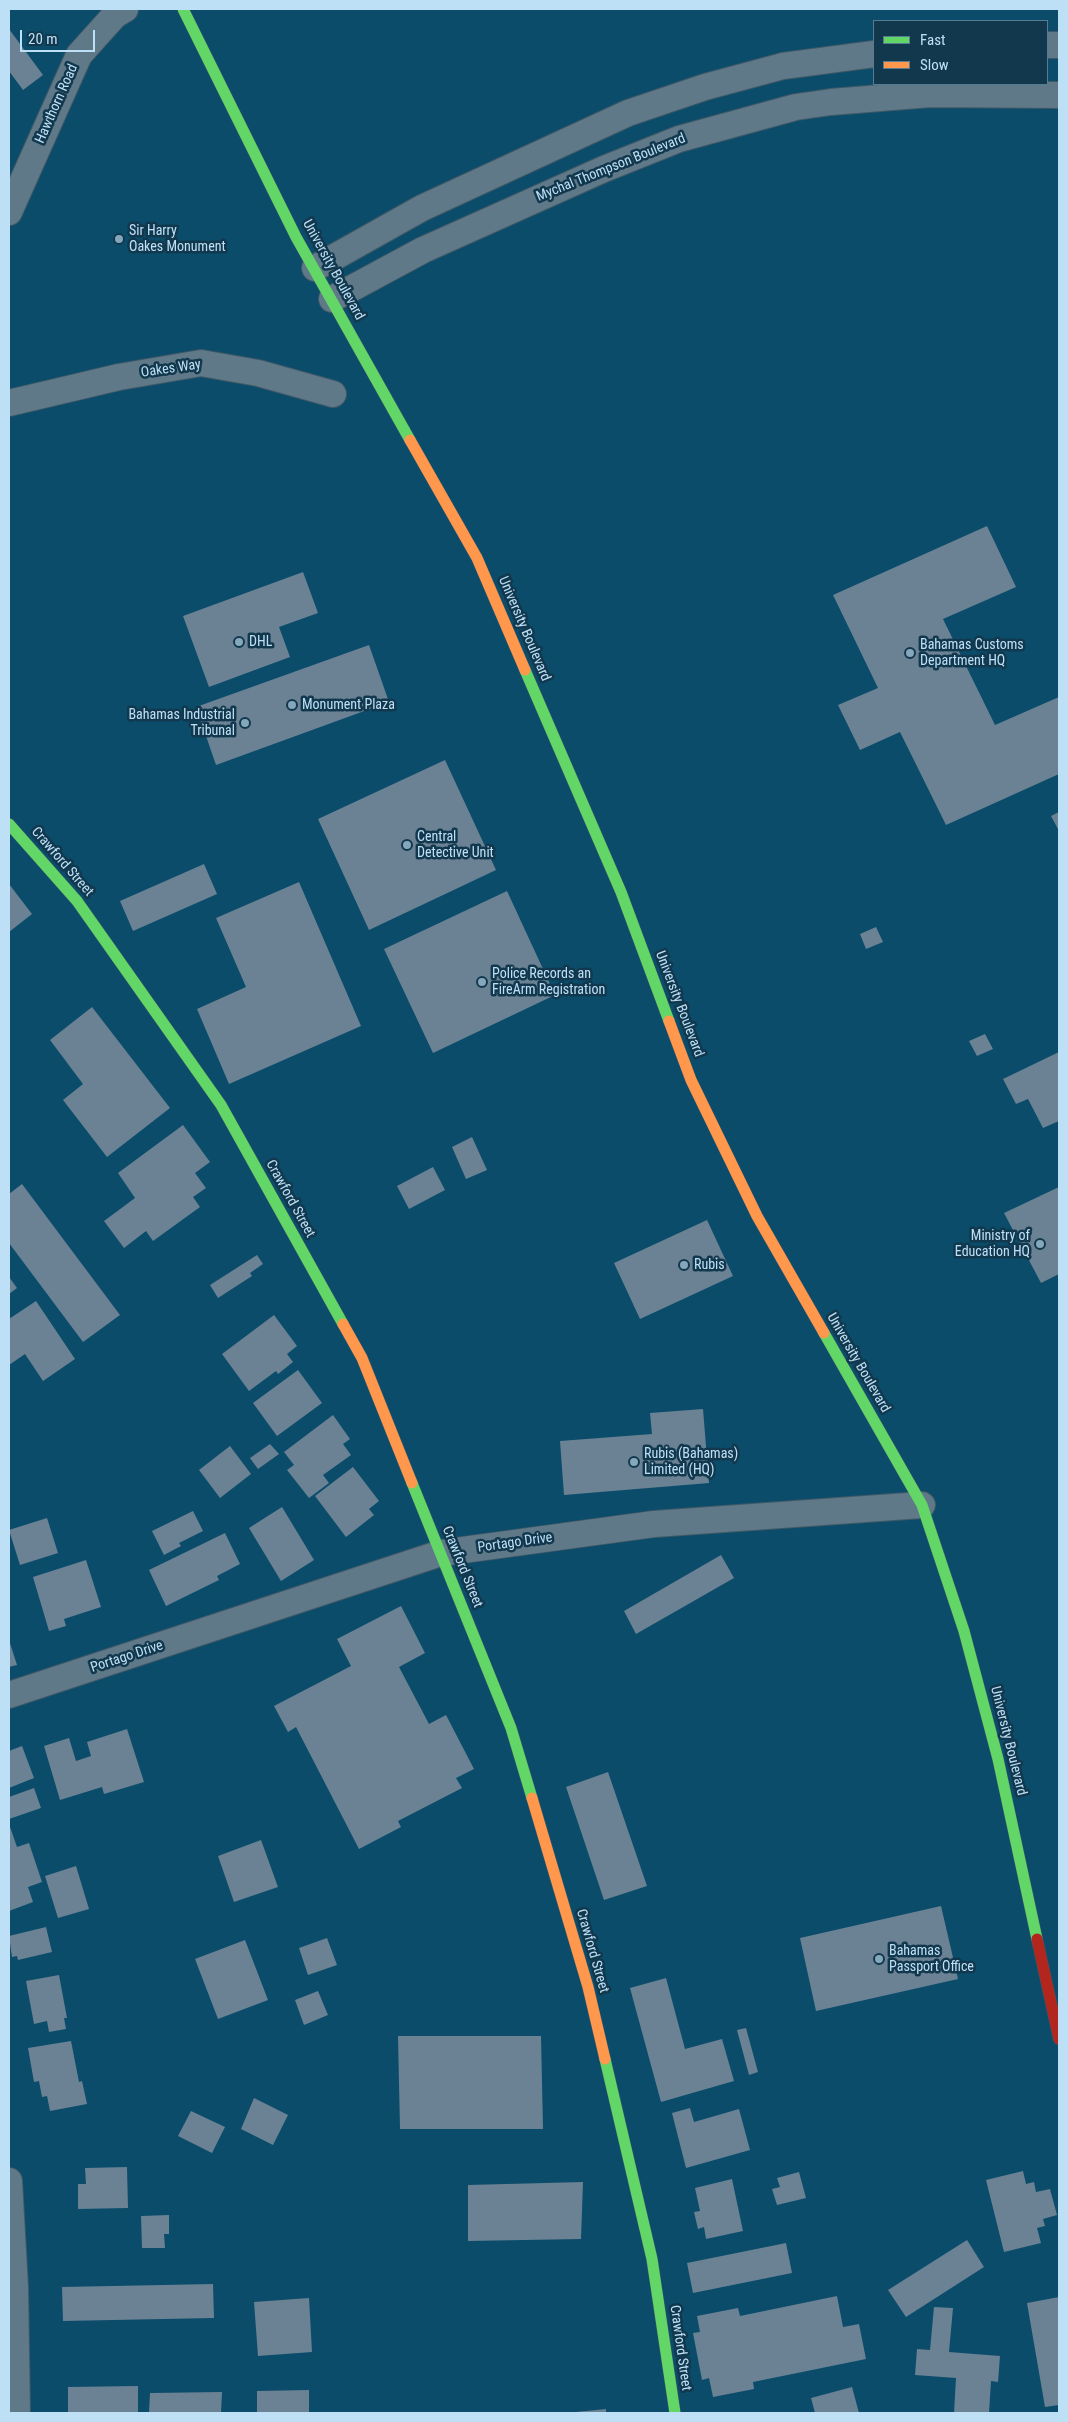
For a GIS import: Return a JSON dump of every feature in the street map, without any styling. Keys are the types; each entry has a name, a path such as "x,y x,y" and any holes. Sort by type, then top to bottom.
{"main road":[{"name":"University Boulevard","path":"183,9 296,237 477,558 621,892 692,1080 716,1132 757,1216 922,1505 964,1631 998,1759 1059,2039"},
{"name":"Crawford Street","path":"9,824 77,901 221,1105 362,1358 511,1728 588,1987 652,2259 674,2413"}],"street":[{"name":"Hawthorn Road","path":"9,212 79,55 114,15 124,9"},
{"path":"315,268 422,208 628,113 705,87 783,66 873,54"},
{"name":"Mychal Thompson Boulevard","path":"332,299 423,250 604,169 679,139 796,107 831,102 930,94 1059,95"},
{"name":"Oakes Way","path":"9,403 119,377 201,362 258,373 334,394"},
{"name":"Portago Drive","path":"9,1696 440,1553 654,1524 922,1505"},
{"path":"9,2181 13,2376 17,2413"}],"shaded area":[{"path":"9,9 1059,9 1059,2413 9,2413"}],"building":[{"path":"9,29 43,75 23,90 9,71"},
{"name":"Bahamas Customs Department HQ","path":"987,526 1016,587 943,619 995,725 1059,697 1059,774 946,825 900,732 860,750 838,705 878,688 833,595"},
{"name":"DHL","path":"303,572 318,613 279,627 290,657 209,687 183,616"},
{"name":"Monument Plaza","path":"369,645 389,702 216,765 196,707"},
{"name":"Central Detective Unit","path":"445,760 496,870 369,930 318,819"},
{"path":"1059,812 1059,831 1051,816"},
{"path":"204,864 217,894 133,931 120,901"},
{"path":"299,882 361,1026 229,1084 197,1009 246,987 216,918"},
{"path":"9,884 32,914 9,932"},
{"path":"507,891 555,995 433,1053 384,949"},
{"path":"876,927 883,942 866,949 860,934"},
{"path":"92,1007 170,1108 107,1157 63,1100 83,1084 50,1040"},
{"path":"985,1034 993,1049 977,1056 969,1041"},
{"path":"1059,1052 1059,1121 1043,1128 1028,1099 1016,1104 1003,1079"},
{"path":"183,1125 210,1162 195,1173 206,1188 193,1197 200,1207 153,1241 146,1231 124,1248 104,1221 135,1198 118,1173"},
{"path":"472,1137 487,1170 466,1179 452,1147"},
{"path":"433,1167 445,1190 409,1209 397,1186"},
{"path":"22,1184 120,1315 83,1342 9,1243 9,1194"},
{"name":"Ministry of Education HQ","path":"1059,1187 1059,1274 1041,1283 1004,1213"},
{"name":"Rubis","path":"707,1220 733,1276 640,1319 614,1263"},
{"path":"257,1255 263,1264 250,1273 252,1276 218,1298 210,1285"},
{"path":"9,1277 17,1288 9,1294"},
{"path":"36,1301 75,1359 43,1381 25,1354 9,1365 9,1319"},
{"path":"274,1315 297,1346 287,1354 293,1362 278,1374 276,1371 249,1391 222,1354"},
{"path":"298,1370 322,1403 277,1436 253,1403"},
{"name":"Rubis (Bahamas) Limited (HQ)","path":"703,1409 709,1483 564,1495 560,1441 652,1434 650,1413"},
{"path":"333,1415 350,1439 343,1444 351,1455 323,1475 329,1483 309,1498 287,1470 294,1465 284,1452"},
{"path":"270,1444 279,1454 258,1469 250,1458"},
{"path":"230,1446 251,1474 220,1498 199,1470"},
{"path":"353,1467 379,1501 369,1509 374,1515 346,1537 315,1496"},
{"path":"282,1507 314,1560 281,1581 249,1528"},
{"path":"193,1511 203,1531 179,1543 181,1546 164,1555 152,1531"},
{"path":"47,1518 58,1553 20,1565 9,1530"},
{"path":"225,1533 240,1564 217,1576 219,1580 166,1606 149,1570"},
{"path":"721,1555 734,1578 636,1634 624,1611"},
{"path":"86,1560 101,1607 64,1619 66,1626 49,1631 33,1577"},
{"path":"401,1606 425,1653 399,1667 429,1724 446,1715 474,1769 456,1778 462,1788 398,1821 401,1827 359,1849 296,1727 288,1732 274,1706 351,1666 337,1639"},
{"path":"9,1640 17,1665 9,1667"},
{"path":"127,1729 144,1782 104,1794 102,1787 60,1800 44,1746 69,1738 76,1761 91,1756 87,1742"},
{"path":"22,1746 34,1778 9,1788 9,1751"},
{"path":"608,1772 647,1886 604,1900 566,1787"},
{"path":"34,1788 41,1808 9,1819 9,1797"},
{"path":"9,1824 17,1847 29,1843 42,1882 28,1887 33,1902 9,1911"},
{"path":"261,1840 278,1887 234,1902 218,1856"},
{"path":"76,1866 89,1909 58,1918 45,1876"},
{"name":"Bahamas Passport Office","path":"941,1906 958,1979 816,2011 800,1938"},
{"path":"46,1927 52,1952 18,1960 17,1956 12,1957 9,1936"},
{"path":"327,1938 337,1965 308,1975 299,1948"},
{"path":"245,1940 268,2000 218,2019 195,1959"},
{"path":"59,1975 67,2018 64,2018 66,2029 49,2032 47,2021 34,2024 26,1981"},
{"path":"666,1978 685,2049 722,2039 734,2081 661,2102 630,1988"},
{"path":"318,1991 328,2015 304,2025 295,2000"},
{"path":"746,2028 758,2072 749,2075 737,2030"},
{"path":"398,2036 541,2036 543,2129 400,2129"},
{"path":"71,2041 79,2082 82,2081 87,2104 50,2111 47,2096 42,2097 39,2081 34,2082 28,2048"},
{"path":"254,2098 288,2115 273,2145 241,2129"},
{"path":"690,2108 694,2122 739,2109 750,2150 686,2168 672,2113"},
{"path":"191,2111 225,2127 212,2153 178,2136"},
{"path":"127,2167 128,2208 78,2209 78,2184 86,2184 85,2168"},
{"path":"1023,2171 1026,2184 1034,2182 1036,2192 1050,2189 1057,2215 1043,2219 1045,2226 1037,2228 1041,2243 1004,2252 986,2180"},
{"path":"799,2172 806,2198 777,2205 772,2189 780,2187 777,2178"},
{"path":"732,2179 743,2231 706,2239 704,2227 698,2229 694,2212 700,2211 695,2188"},
{"path":"583,2182 581,2239 468,2241 468,2185"},
{"path":"169,2215 169,2234 164,2234 165,2248 142,2248 141,2216"},
{"path":"967,2240 984,2267 906,2317 888,2290"},
{"path":"786,2243 792,2273 693,2293 687,2263"},
{"path":"213,2284 214,2318 63,2321 62,2287"},
{"path":"837,2296 843,2327 859,2324 866,2359 753,2382 754,2389 713,2397 709,2378 702,2380 693,2333 700,2332 697,2316 738,2308 740,2316"},
{"path":"1059,2297 1059,2405 1045,2407 1027,2303"},
{"path":"309,2298 312,2352 258,2356 254,2302"},
{"path":"934,2307 953,2308 949,2352 1000,2356 998,2382 991,2381 989,2413 954,2413 956,2378 915,2375 917,2349 930,2350"},
{"path":"138,2386 138,2412 68,2413 68,2387"},
{"path":"852,2387 859,2413 815,2413 811,2398"},
{"path":"309,2390 309,2413 257,2413 257,2391"},
{"path":"222,2392 221,2413 149,2413 150,2393"},
{"path":"606,2409 606,2413 576,2413 576,2412"}],"traffic: fast":[{"path":"183,9 296,237 410,440"},
{"path":"525,670 621,892 669,1021"},
{"path":"9,824 77,901 221,1105 343,1324"},
{"path":"824,1333 922,1505 964,1631 998,1759 1037,1939"},
{"path":"412,1483 511,1728 532,1798"},
{"path":"605,2059 652,2259 675,2413"}],"traffic: slow":[{"path":"410,440 477,558 525,670"},
{"path":"669,1021 691,1080 757,1216 824,1333"},
{"path":"343,1324 362,1358 412,1483"},
{"path":"532,1798 588,1987 605,2059"}],"traffic: jam":[{"path":"1037,1939 1059,2039"}],"place":[{"name":"Sir Harry Oakes Monument","path":"119,239"},
{"name":"DHL","path":"239,642"},
{"name":"Bahamas Customs Department HQ","path":"910,653"},
{"name":"Monument Plaza","path":"292,705"},
{"name":"Bahamas Industrial Tribunal","path":"245,723"},
{"name":"Central Detective Unit","path":"407,845"},
{"name":"Police Records an FireArm Registration","path":"482,982"},
{"name":"Ministry of Education HQ","path":"1040,1244"},
{"name":"Rubis","path":"684,1265"},
{"name":"Rubis (Bahamas) Limited (HQ)","path":"634,1462"},
{"name":"Bahamas Passport Office","path":"879,1959"}]}
